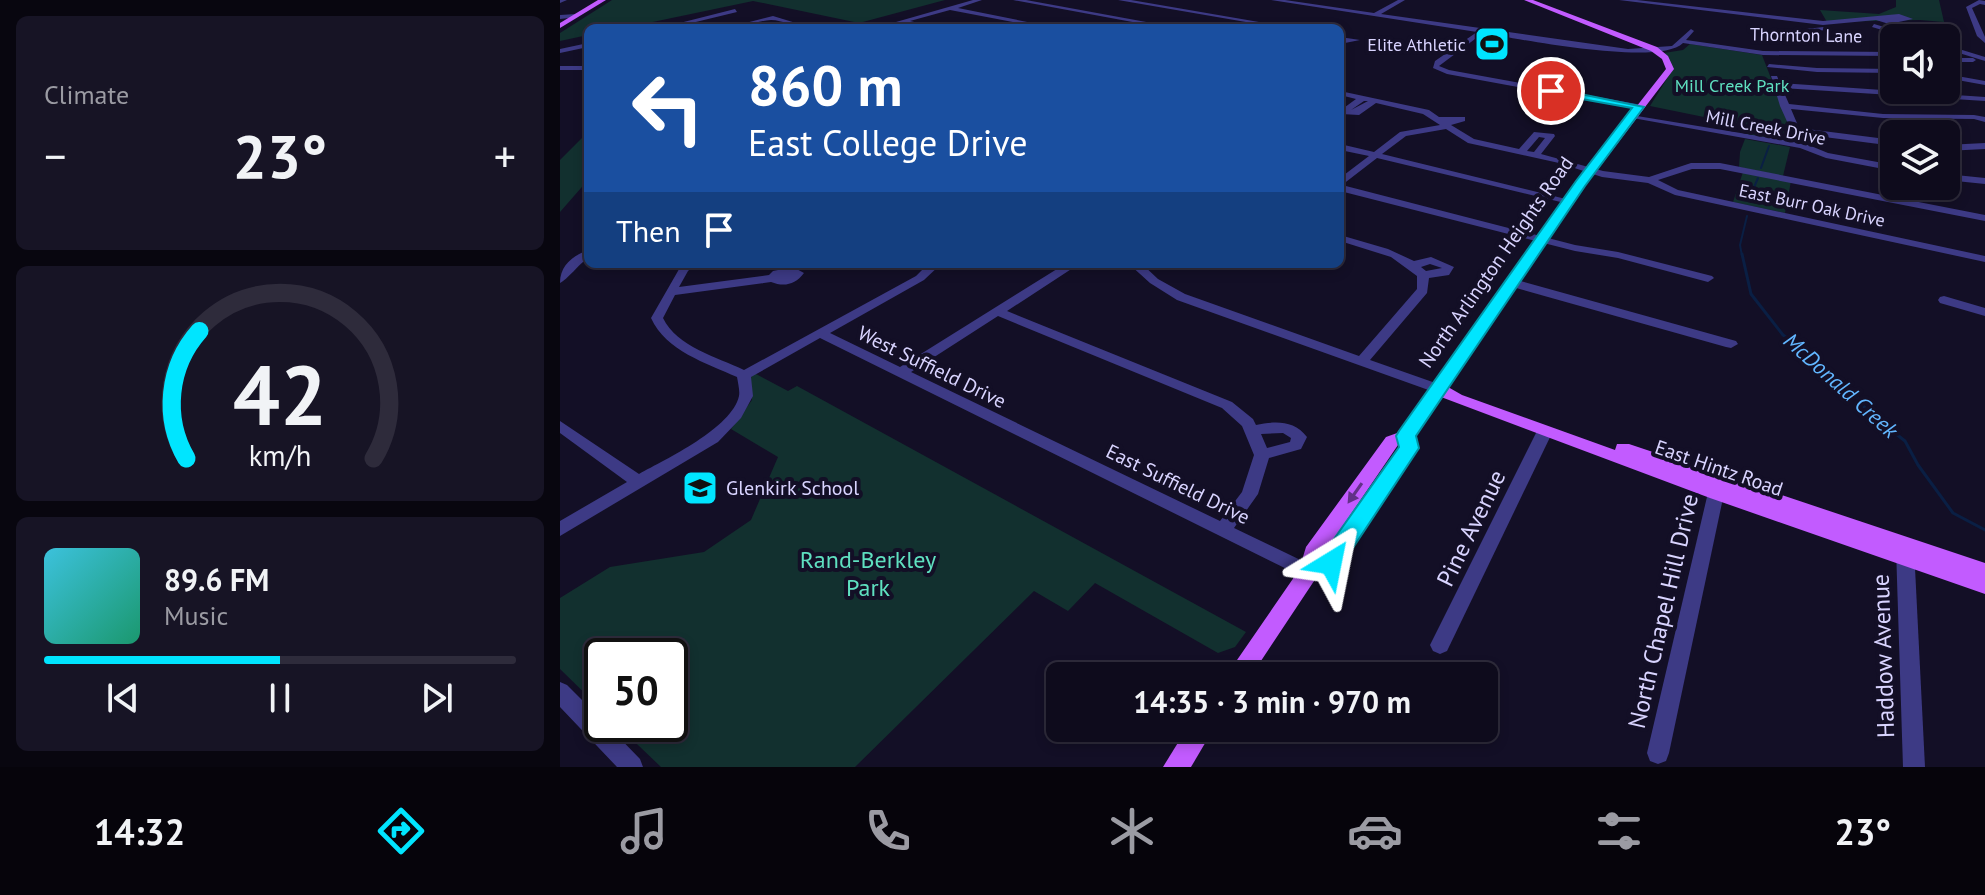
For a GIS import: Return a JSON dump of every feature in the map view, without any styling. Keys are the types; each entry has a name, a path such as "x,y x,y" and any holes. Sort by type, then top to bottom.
{"main road":[{"path":"560,26 603,0"},
{"path":"1519,0 1652,51"},
{"path":"1527,0 1652,51"},
{"name":"North Arlington Heights Road","path":"1248,662 1309,572 1331,563 1409,448 1406,436 1592,169 1658,80 1663,79 1670,68 1652,51"},
{"name":"East Hintz Road","path":"1439,389 1456,399 1545,431 1718,486"},
{"name":"East Hintz Road","path":"1439,389 1462,391 1905,551 1985,585"},
{"name":"East Hintz Road","path":"1905,551 1985,571"},
{"path":"1176,767 1193,742"}],"street":[{"path":"892,24 979,0"},
{"path":"1016,0 1162,24"},
{"path":"1121,0 1267,24"},
{"path":"1274,0 1612,53 1680,49 1693,28"},
{"path":"1374,15 1402,0"},
{"path":"1622,0 1835,24 1878,19"},
{"path":"1699,17 1710,1 1792,11"},
{"path":"1979,1 1969,7 1985,41"},
{"path":"950,8 1033,24"},
{"path":"680,24 735,11"},
{"path":"1190,18 1201,13"},
{"path":"1744,14 1795,31"},
{"path":"560,17 576,16"},
{"path":"746,24 771,18 794,24"},
{"path":"903,21 918,24"},
{"path":"1862,21 1880,27"},
{"path":"1783,41 1764,34 1835,28 1835,24"},
{"path":"1481,32 1437,62 1436,68 1639,107"},
{"name":"Thornton Lane","path":"1684,42 1763,53 1880,50"},
{"path":"560,51 584,46"},
{"path":"1960,51 1985,59"},
{"path":"1763,53 1802,146"},
{"path":"1960,60 1985,59"},
{"path":"560,68 584,66"},
{"path":"1769,66 1880,71"},
{"path":"1960,79 1985,83"},
{"path":"1777,85 1875,93 1924,92 1985,99"},
{"name":"East Burr Oak Drive","path":"1344,94 1414,108 1471,141 1650,180 1675,192 1985,259"},
{"path":"1362,98 1344,112 1356,113 1375,100"},
{"path":"1784,106 1883,116 1974,117 1985,120"},
{"name":"Mill Creek Drive","path":"1631,117 1802,146 1826,155 1880,165"},
{"path":"1344,182 1403,134 1443,123"},
{"path":"1793,130 1880,141"},
{"path":"1521,152 1537,134 1551,136 1536,155"},
{"path":"1960,147 1985,146"},
{"path":"1344,148 1569,201"},
{"path":"1650,180 1691,166 1720,166 1985,218"},
{"path":"1960,178 1985,181"},
{"path":"1344,186 1542,240 1708,278"},
{"path":"1344,241 1395,254 1418,270 1423,290 1363,360"},
{"path":"560,279 571,265 584,256"},
{"path":"686,268 657,318 659,328 671,339 744,375"},
{"path":"744,375 920,278 931,268"},
{"path":"901,372 1067,268"},
{"name":"East Hintz Road","path":"1139,268 1181,297 1439,389"},
{"path":"670,292 773,278"},
{"path":"1513,283 1731,344"},
{"path":"1944,300 1985,312"},
{"path":"998,312 1227,405 1248,423 1262,455 1250,494 1223,530"},
{"name":"West Suffield Drive","path":"820,333 1027,436"},
{"path":"560,529 713,438 736,415 746,396 744,375"},
{"path":"560,426 639,482"},
{"path":"1251,431 1278,427 1292,429 1299,437 1296,445 1262,455"},
{"name":"Pine Avenue","path":"1440,645 1545,431"},
{"name":"East Suffield Drive","path":"1027,436 1309,572"},
{"name":"North Chapel Hill Drive","path":"1658,753 1718,486"},
{"name":"Haddow Avenue","path":"1905,551 1914,767"},
{"path":"560,692 631,766"}],"green space":[{"path":"612,0 945,0 859,23 753,1 643,24 584,24 584,36 560,41 560,33"},
{"path":"1896,0 1939,0 1944,22 1827,22 1820,10 1879,14 1896,7"},
{"name":"Mill Creek Park","path":"1690,44 1762,55 1796,143 1746,137 1748,126 1650,106 1673,69 1664,53 1683,50"},
{"path":"584,136 584,185 560,212 560,160"},
{"path":"1745,139 1790,147 1783,176 1739,167"},
{"path":"1743,172 1791,181 1785,213 1733,202"},
{"name":"Rand-Berkley Park","path":"754,373 788,391 797,386 1246,632 1235,647 1218,653 1095,583 1068,611 1034,591 855,767 661,767 635,742 688,742 688,638 584,638 584,692 560,669 560,598 610,567 704,552 751,520 778,457 731,429 752,400 750,379"}],"waterway":[{"name":"McDonald Creek","path":"1760,121 1768,136"},
{"name":"McDonald Creek","path":"1761,168 1769,146"},
{"name":"McDonald Creek","path":"1749,199 1758,178"},
{"name":"McDonald Creek","path":"1742,256 1740,245 1747,216"},
{"name":"McDonald Creek","path":"1742,254 1751,294 1783,335 1815,357 1853,392 1868,412 1905,441 1918,465 1953,513 1985,530"}],"place":[{"name":"Elite Athletic","path":"1492,44"},
{"name":"Glenkirk School","path":"700,488"}],"route":[{"path":"1331,563 1409,448 1406,436 1581,184 1639,107 1551,91"}]}
